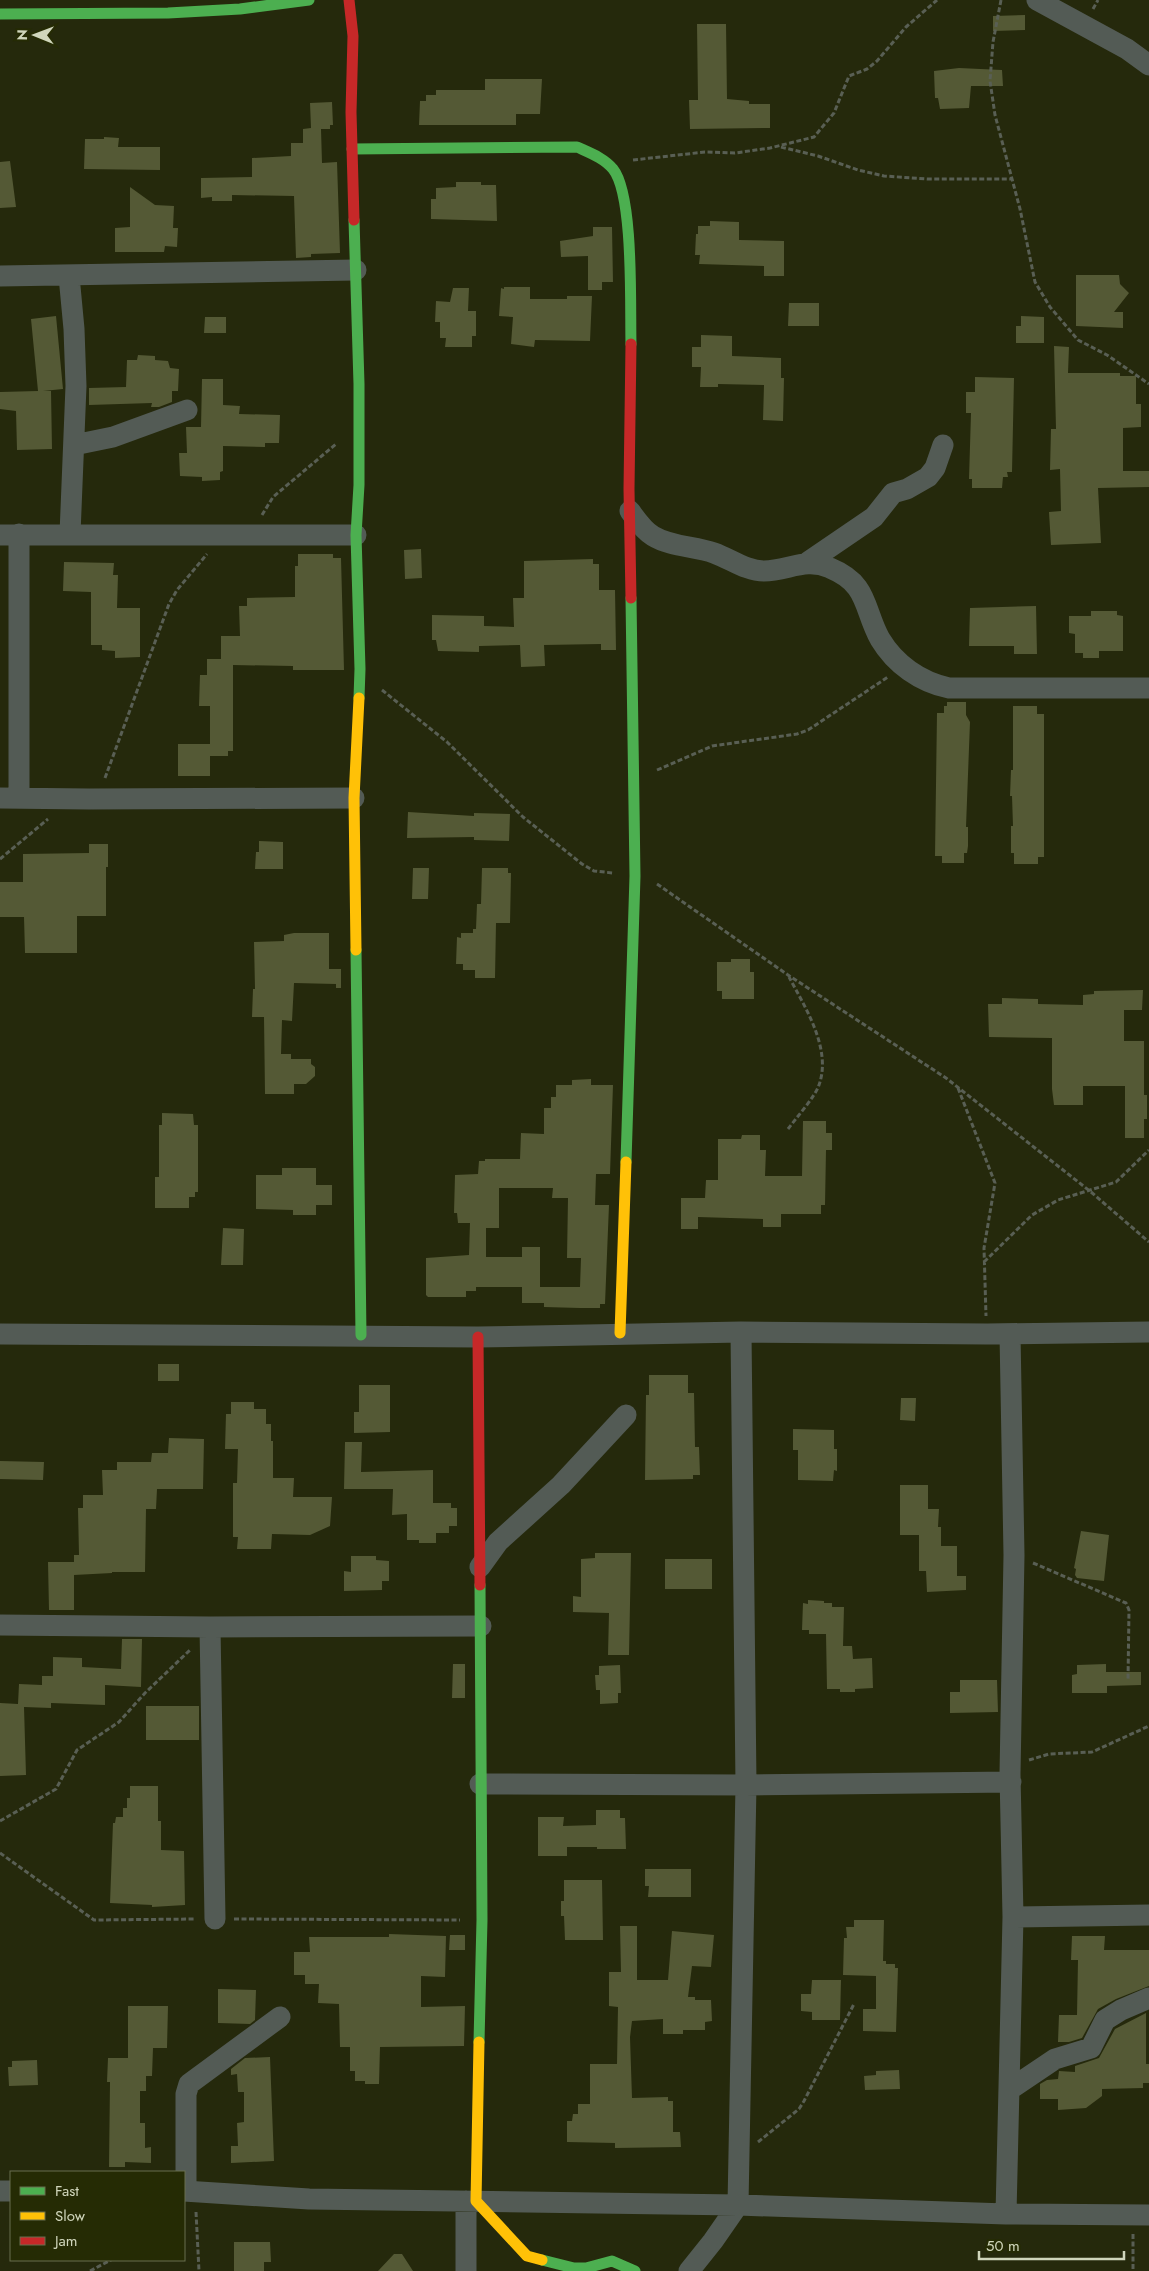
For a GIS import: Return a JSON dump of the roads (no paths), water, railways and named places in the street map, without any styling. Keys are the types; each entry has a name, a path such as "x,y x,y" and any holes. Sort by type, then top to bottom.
{"main road":[{"path":"0,14 177,12 240,9 309,0"},
{"path":"349,0 353,36 351,112 359,426 356,535 360,673 354,798 361,1335"},
{"path":"352,149 450,150 577,146 608,162 624,187 627,209 632,382 630,510 635,876 620,1334"},
{"path":"478,1338 482,1920 471,2201 527,2256 574,2268 584,2268 612,2261 634,2271"}],"street":[{"path":"1037,0 1127,49 1149,65"},
{"path":"0,276 356,270"},
{"path":"69,276 74,329 76,386 70,534"},
{"path":"74,445 113,437 188,410"},
{"path":"630,510 651,535 664,541 712,552 750,569 771,571 808,562 874,517 893,493 907,489 928,477 935,468 944,445"},
{"path":"354,798 81,799 10,797 10,534 356,535"},
{"path":"808,562 829,567 846,576 864,595 881,640 904,667 926,681 949,688 1119,686 1149,688"},
{"path":"0,1334 361,1335 478,1338 741,1332 986,1334 1149,1332"},
{"path":"689,2271 738,2205 746,1785 741,1332"},
{"path":"1006,2214 1013,1917 1010,1778 1014,1555 1010,1334"},
{"path":"480,1567 498,1542 561,1485 626,1415"},
{"path":"0,1625 210,1629 481,1626"},
{"path":"210,1629 214,1919"},
{"path":"480,1784 746,1785 1010,1778"},
{"path":"1013,1917 1149,1916"},
{"path":"1009,2090 1055,2059 1090,2048 1104,2020 1120,2010 1149,1998"},
{"path":"280,2017 189,2084 186,2094 189,2191 309,2199 738,2205 1006,2214 1141,2215"},
{"path":"466,2271 471,2201"}]}
